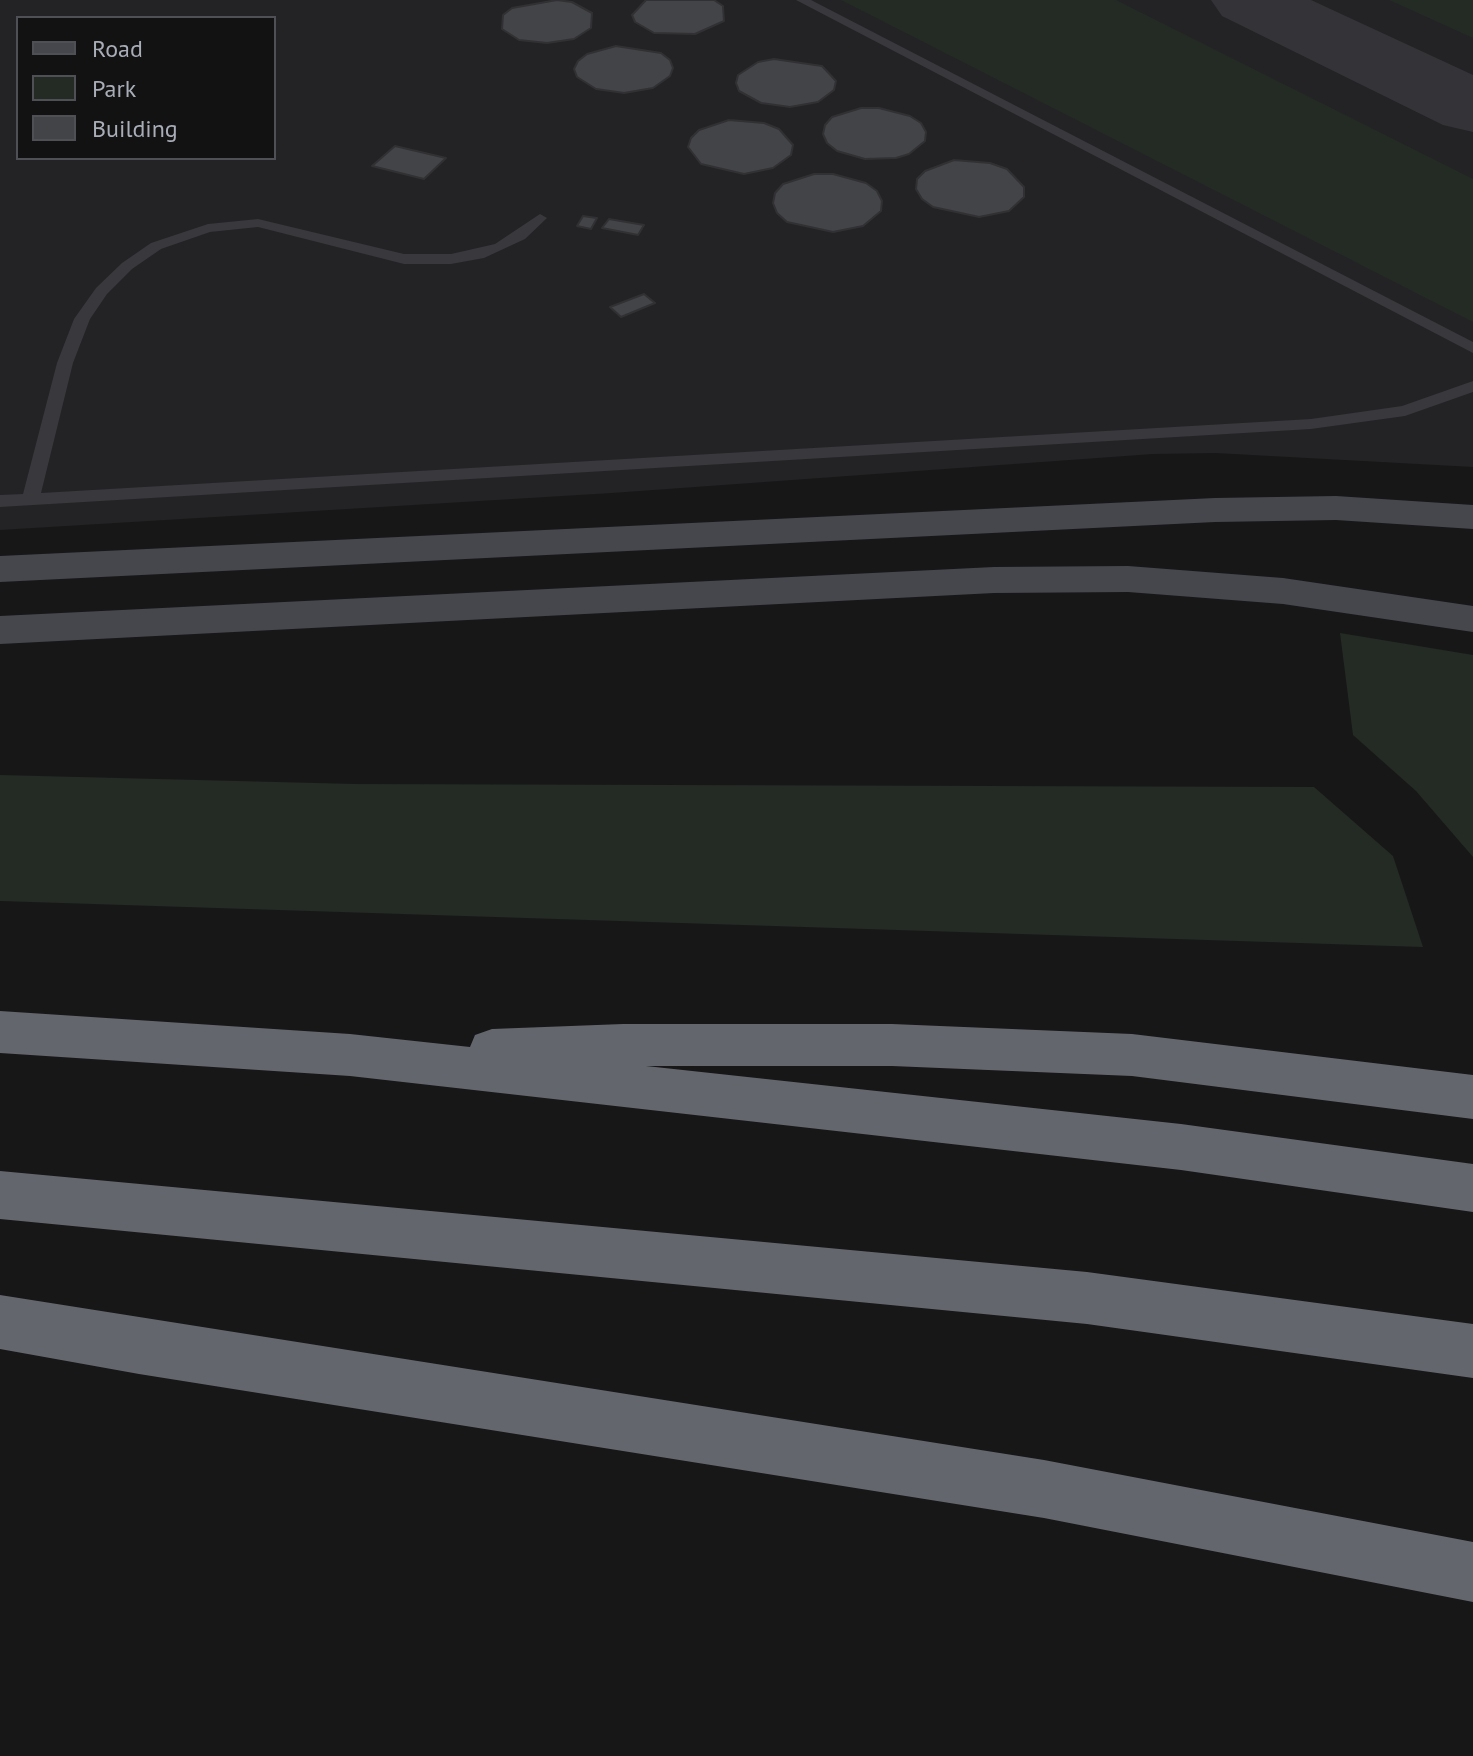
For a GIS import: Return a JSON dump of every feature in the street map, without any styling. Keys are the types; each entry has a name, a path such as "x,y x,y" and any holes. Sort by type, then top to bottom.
{"highway":[{"path":"0,1032 350,1055 695,1096 1181,1147 1473,1188"},
{"path":"350,1055 623,1045 892,1045 1132,1055 1473,1097"},
{"path":"0,1195 1087,1298 1473,1351"},
{"path":"0,1322 1044,1489 1473,1572"}],"main road":[{"path":"0,569 1215,510 1336,508 1473,517"},
{"path":"0,630 994,580 1128,579 1283,591 1473,619"}],"lane":[{"path":"802,0 1473,348"},
{"path":"30,501 65,363 82,319 101,291 127,266 156,246 208,228 258,223 404,259 451,259 479,255 500,247 520,236 540,218"},
{"path":"0,501 1311,424 1405,411 1473,386"}],"shaded area":[{"path":"0,0 1473,0 1473,467 1215,453 1153,454 612,493 0,530"}],"green space":[{"path":"841,0 1116,0 1473,179 1473,322"},
{"path":"1389,0 1473,0 1473,38"},
{"path":"1340,633 1473,655 1473,857 1416,791 1353,735"},
{"path":"0,775 355,784 1314,787 1393,856 1423,947 0,901"}],"building":[{"path":"557,0 572,2 592,13 591,28 574,39 547,43 519,40 502,29 503,15 512,8"},
{"path":"646,0 714,0 723,6 724,21 695,34 654,33 635,22 632,15"},
{"path":"616,46 661,53 670,60 673,68 670,76 653,88 624,93 596,89 577,77 574,69 578,61 587,54"},
{"path":"774,59 822,66 836,81 834,90 818,102 790,107 761,103 739,91 736,83 738,75 758,62"},
{"path":"861,108 879,108 910,116 921,123 926,132 925,141 909,154 896,158 865,159 837,151 827,143 823,134 825,125 832,117"},
{"path":"729,120 764,123 779,129 793,145 791,155 773,168 744,174 701,164 688,147 691,138 699,130"},
{"path":"395,146 446,158 424,179 372,166"},
{"path":"954,160 990,163 1007,169 1024,187 1024,197 1009,211 979,217 933,207 922,199 916,189 917,179 925,171"},
{"path":"814,174 833,174 866,183 877,191 882,201 881,211 863,226 833,232 787,222 777,213 773,203 775,193 783,184"},
{"path":"583,216 597,218 591,229 577,226"},
{"path":"609,219 644,225 638,235 602,228"},
{"path":"644,294 655,303 621,317 610,307"}],"taxiway":[{"path":"1249,0 1473,107"}]}
